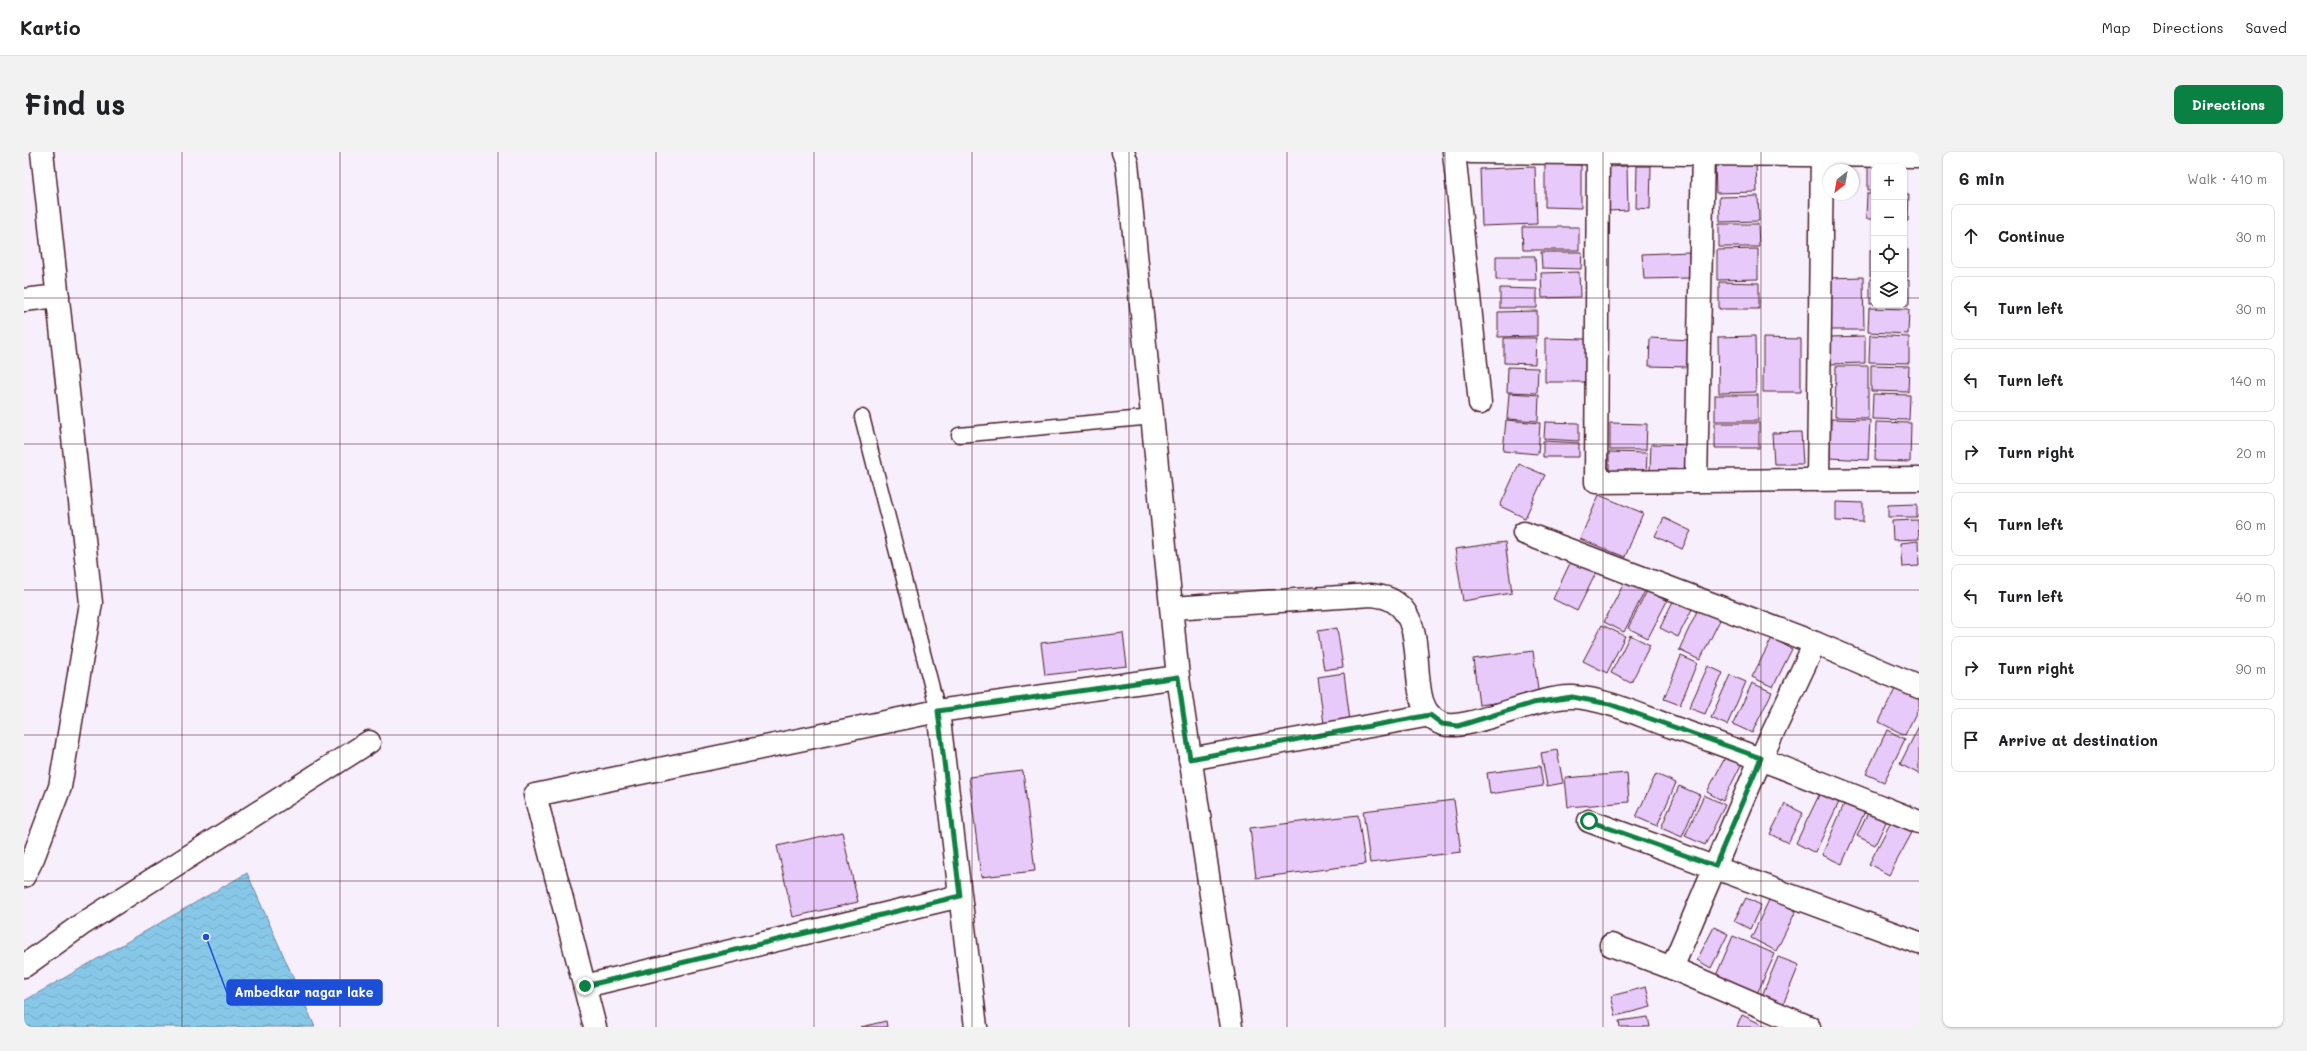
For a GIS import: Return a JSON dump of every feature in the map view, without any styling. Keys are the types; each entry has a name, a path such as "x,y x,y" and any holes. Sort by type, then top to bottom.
{"street":[{"path":"24,876 34,858 60,787 91,603 42,152"},
{"path":"1123,152 1127,163 1178,677 1230,1027"},
{"path":"1454,152 1480,403"},
{"path":"1470,152 1919,156"},
{"path":"1598,153 1596,482 1919,479"},
{"path":"1696,481 1703,153"},
{"path":"1818,480 1822,154"},
{"path":"24,300 58,296"},
{"path":"1524,533 1815,643 1919,687"},
{"path":"1172,608 1371,595 1393,600 1407,612 1413,628 1421,700 1430,715 1442,724 1458,726 1533,703 1572,697 1609,704 1761,758 1919,822"},
{"path":"1672,968 1761,758 1815,643"},
{"path":"595,1027 535,795 938,711 1178,677"},
{"path":"938,711 976,1027"},
{"path":"1190,759 1430,715"},
{"path":"24,966 81,925 369,742"},
{"path":"1589,821 1715,866 1919,943"},
{"path":"585,986 960,896"},
{"path":"1611,945 1672,968 1809,1027"}],"lane":[{"path":"959,435 1153,417"},
{"path":"862,418 938,711"}],"water":[{"path":"247,873 315,1027 24,1027 24,1001"}],"building":[{"path":"1715,163 1756,163 1757,192 1716,193"},
{"path":"1545,164 1581,165 1581,208 1545,207"},
{"path":"1868,164 1871,164 1871,190 1868,190"},
{"path":"1627,166 1628,210 1609,211 1608,167"},
{"path":"1637,166 1651,166 1650,209 1636,208"},
{"path":"1535,167 1537,224 1482,226 1480,169"},
{"path":"1867,193 1871,193 1871,219 1866,219"},
{"path":"1907,194 1909,194 1908,221"},
{"path":"1758,196 1759,221 1720,222 1719,197"},
{"path":"1719,224 1758,224 1759,247 1719,247"},
{"path":"1522,227 1579,227 1579,250 1523,250"},
{"path":"1758,249 1758,279 1717,280 1717,250"},
{"path":"1870,250 1871,250 1871,276"},
{"path":"1907,250 1908,250 1907,277"},
{"path":"1541,252 1582,252 1581,269 1542,268"},
{"path":"1689,252 1690,278 1644,279 1642,254"},
{"path":"1496,256 1535,256 1536,280 1496,280"},
{"path":"1579,272 1580,297 1542,298 1541,273"},
{"path":"1863,277 1864,330 1828,330 1827,278"},
{"path":"1870,279 1871,279 1871,304"},
{"path":"1907,280 1909,280 1909,305 1907,305"},
{"path":"1719,282 1759,283 1759,309 1719,309"},
{"path":"1500,288 1537,289 1537,308 1500,308"},
{"path":"1869,308 1909,309 1908,334 1868,332"},
{"path":"1537,311 1537,336 1498,337 1498,312"},
{"path":"1870,335 1909,337 1909,363 1869,362"},
{"path":"1755,336 1756,392 1719,393 1718,337"},
{"path":"1865,336 1865,363 1830,364 1830,337"},
{"path":"1504,338 1536,338 1535,364 1504,363"},
{"path":"1545,338 1587,339 1587,382 1545,382"},
{"path":"1650,338 1690,340 1689,367 1649,366"},
{"path":"1763,338 1801,339 1801,392 1763,392"},
{"path":"1871,365 1909,366 1908,392 1871,391"},
{"path":"1836,366 1868,366 1868,418 1835,417"},
{"path":"1508,367 1538,368 1537,393 1507,392"},
{"path":"1509,393 1539,395 1538,421 1507,419"},
{"path":"1873,394 1910,395 1909,420 1872,419"},
{"path":"1715,395 1758,395 1758,421 1715,421"},
{"path":"1831,419 1870,420 1868,460 1830,458"},
{"path":"1506,420 1540,423 1538,454 1503,451"},
{"path":"1545,422 1579,423 1579,441 1544,439"},
{"path":"1876,422 1911,423 1910,462 1875,461"},
{"path":"1610,423 1647,424 1646,450 1610,450"},
{"path":"1715,423 1759,423 1759,448 1715,448"},
{"path":"1801,432 1803,464 1774,464 1772,433"},
{"path":"1543,441 1579,443 1579,457 1543,457"},
{"path":"1651,444 1694,445 1693,473 1650,472"},
{"path":"1609,452 1647,453 1646,476 1609,475"},
{"path":"1519,464 1545,475 1525,518 1500,506"},
{"path":"1599,495 1643,513 1625,557 1580,539"},
{"path":"1836,502 1863,503 1863,522 1836,521"},
{"path":"1917,504 1917,517 1888,517 1888,505"},
{"path":"1664,518 1691,531 1682,549 1655,536"},
{"path":"1918,520 1919,539 1893,540 1892,521"},
{"path":"1918,541 1919,566 1902,567 1900,543"},
{"path":"1505,542 1512,593 1463,601 1455,549"},
{"path":"1572,559 1597,571 1577,611 1553,599"},
{"path":"1626,579 1646,589 1624,632 1604,622"},
{"path":"1647,591 1667,601 1648,638 1628,628"},
{"path":"1675,597 1693,607 1678,637 1660,628"},
{"path":"1698,609 1720,620 1700,660 1679,650"},
{"path":"1602,625 1625,636 1607,673 1583,661"},
{"path":"1337,628 1343,667 1324,670 1318,631"},
{"path":"1123,633 1127,666 1045,675 1041,643"},
{"path":"1630,635 1650,645 1631,683 1611,673"},
{"path":"1772,638 1792,649 1773,687 1752,677"},
{"path":"1533,651 1539,697 1479,705 1473,659"},
{"path":"1681,656 1697,663 1680,705 1664,699"},
{"path":"1708,666 1723,673 1705,714 1689,708"},
{"path":"1344,673 1350,721 1324,724 1318,677"},
{"path":"1730,675 1746,682 1727,725 1711,718"},
{"path":"1752,683 1772,692 1752,733 1733,724"},
{"path":"1896,687 1919,698 1919,707 1905,735 1879,722"},
{"path":"1919,726 1919,774 1900,764"},
{"path":"1887,730 1905,739 1884,782 1866,774"},
{"path":"1557,750 1563,783 1547,786 1541,753"},
{"path":"1728,752 1744,759 1723,801 1707,792"},
{"path":"1540,766 1543,786 1490,794 1487,773"},
{"path":"1023,771 1035,871 981,877 969,777"},
{"path":"1627,773 1629,802 1568,807 1565,778"},
{"path":"1656,774 1676,783 1657,826 1636,817"},
{"path":"1679,786 1700,795 1682,837 1661,828"},
{"path":"1821,791 1840,800 1815,853 1796,843"},
{"path":"1704,795 1725,805 1705,845 1685,836"},
{"path":"1454,800 1461,852 1370,863 1363,811"},
{"path":"1845,802 1865,811 1842,864 1822,855"},
{"path":"1785,804 1803,813 1788,843 1770,834"},
{"path":"1869,811 1887,820 1875,845 1857,836"},
{"path":"1358,815 1365,864 1256,878 1250,828"},
{"path":"1892,820 1913,831 1889,875 1869,864"},
{"path":"842,832 858,902 793,917 777,846"},
{"path":"1746,898 1761,905 1750,929 1734,921"},
{"path":"1770,898 1796,911 1776,951 1751,938"},
{"path":"1714,927 1728,934 1711,968 1697,960"},
{"path":"1733,936 1775,954 1756,996 1715,978"},
{"path":"1778,957 1799,965 1782,1007 1761,998"},
{"path":"1646,987 1651,1007 1616,1016 1611,996"},
{"path":"1742,1015 1767,1027 1737,1027"},
{"path":"1648,1017 1650,1027 1620,1027 1619,1021"},
{"path":"886,1021 887,1027 861,1027"}],"place":[{"name":"Ambedkar nagar lake","path":"206,937"}],"route":[{"path":"585,986 960,896 938,711 1178,677 1190,759 1430,715 1442,724 1458,726 1533,703 1572,697 1609,704 1761,758 1715,866 1589,821"}]}
